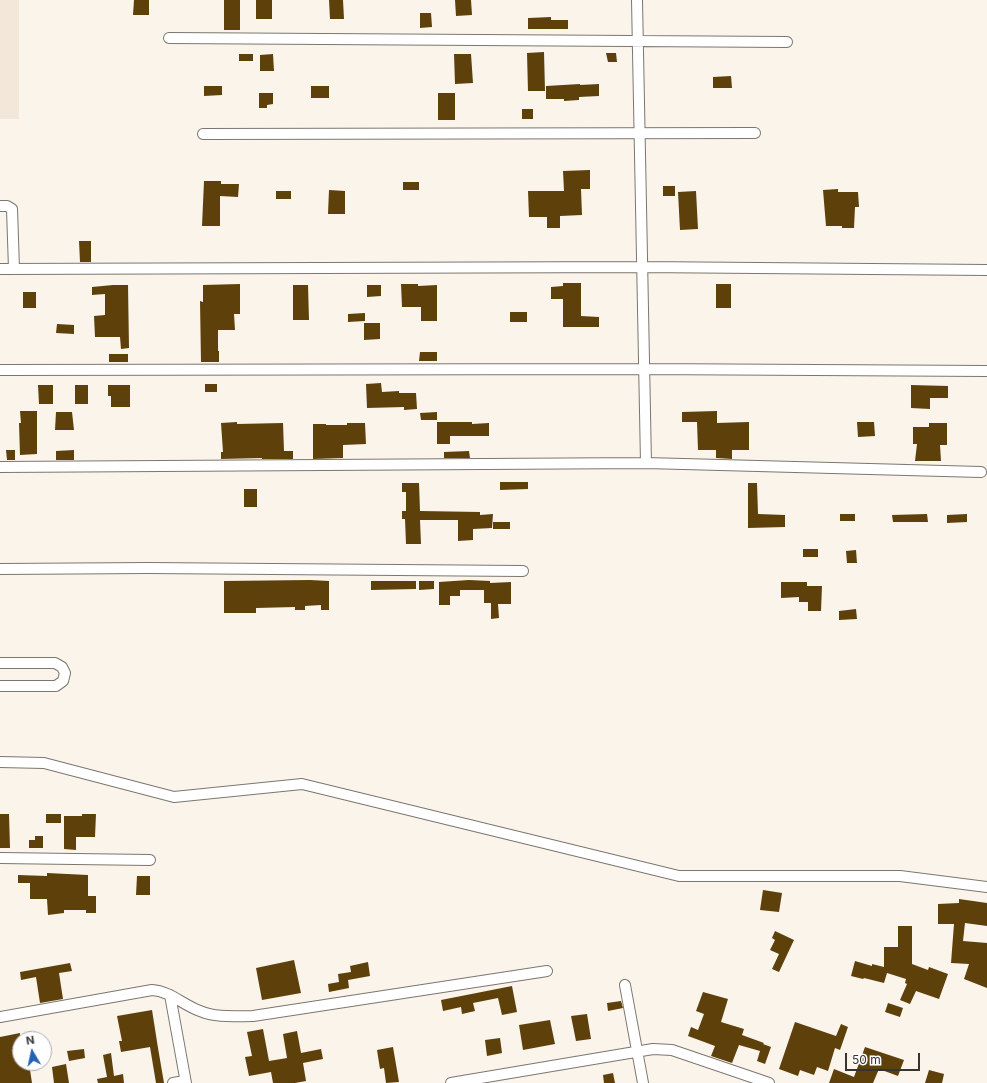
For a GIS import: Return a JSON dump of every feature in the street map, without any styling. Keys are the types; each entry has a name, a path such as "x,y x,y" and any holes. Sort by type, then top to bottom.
{"street":[{"path":"637,0 646,463"},
{"path":"169,38 787,42"},
{"path":"203,134 755,133"},
{"path":"0,206 7,206 12,209 14,269"},
{"path":"0,269 642,266 987,270"},
{"path":"0,370 644,369 987,371"},
{"path":"0,467 646,463 981,472"},
{"path":"0,569 148,568 523,571"},
{"path":"0,663 55,663 62,667 65,673 63,681 56,686 0,686"},
{"path":"0,762 44,763 174,796 302,784 679,876 900,876 987,887"},
{"path":"0,858 150,860"},
{"path":"0,1017 152,990 161,990 199,1011 213,1016 253,1016 547,971"},
{"path":"625,985 643,1083"},
{"path":"170,995 186,1082 173,1083"},
{"path":"451,1083 653,1049 672,1050 769,1083"}],"shaded area":[{"path":"0,0 19,0 19,119 0,119"}],"building":[{"path":"134,0 149,0 149,15 133,15"},
{"path":"224,0 240,0 240,30 224,30"},
{"path":"256,0 272,0 272,19 256,19"},
{"path":"329,0 343,0 344,19 330,19"},
{"path":"455,0 471,0 472,15 456,16"},
{"path":"420,13 431,13 432,27 420,28"},
{"path":"551,17 551,20 568,20 568,29 528,29 528,18"},
{"path":"544,52 545,91 528,91 527,53"},
{"path":"606,53 616,53 617,62 608,62"},
{"path":"239,54 253,54 253,61 239,61"},
{"path":"273,54 274,71 260,71 260,55"},
{"path":"454,54 471,54 473,83 455,84"},
{"path":"731,76 732,88 713,88 713,77"},
{"path":"599,84 599,96 579,97 579,100 564,101 564,99 546,99 546,86"},
{"path":"204,86 222,86 222,95 204,96"},
{"path":"311,86 329,86 329,98 311,98"},
{"path":"259,93 273,93 273,104 267,105 267,108 259,108"},
{"path":"438,93 455,93 455,120 438,120"},
{"path":"522,109 533,109 533,119 522,119"},
{"path":"590,170 590,189 581,189 582,215 560,216 560,228 547,228 547,217 529,217 528,191 564,191 563,171"},
{"path":"204,181 221,181 221,184 239,184 238,197 220,196 220,226 202,226"},
{"path":"403,182 419,182 419,190 403,190"},
{"path":"663,186 675,186 675,196 663,196"},
{"path":"838,189 838,192 858,192 859,207 855,207 854,228 826,226 823,190"},
{"path":"329,190 345,191 345,214 328,214"},
{"path":"276,191 291,191 291,199 276,199"},
{"path":"696,191 698,229 680,230 678,192"},
{"path":"79,241 91,241 91,262 80,262"},
{"path":"563,283 581,283 581,316 599,317 599,327 563,327 563,299 551,299 551,287 563,286"},
{"path":"240,284 240,314 234,314 235,330 218,330 219,362 201,362 200,301 203,302 203,285"},
{"path":"401,284 418,284 418,286 437,285 437,321 421,321 421,307 402,307"},
{"path":"716,284 731,284 731,308 716,308"},
{"path":"128,285 129,348 121,349 120,337 95,337 94,316 105,315 105,294 92,295 92,287"},
{"path":"293,285 308,285 309,320 293,320"},
{"path":"367,285 381,285 381,296 367,297"},
{"path":"23,292 36,292 36,308 23,308"},
{"path":"510,312 527,312 527,322 510,322"},
{"path":"365,313 365,321 348,322 348,314"},
{"path":"364,323 380,323 380,339 364,340"},
{"path":"57,324 74,325 74,334 56,333"},
{"path":"420,352 437,352 437,361 419,361"},
{"path":"109,354 128,354 128,362 109,362"},
{"path":"381,383 382,392 399,391 399,393 416,393 417,409 404,410 404,407 367,408 366,384"},
{"path":"205,384 217,384 217,392 205,392"},
{"path":"38,385 53,385 53,404 39,404"},
{"path":"75,385 88,385 88,404 75,404"},
{"path":"108,385 130,385 130,407 111,407 111,396 108,396"},
{"path":"911,385 948,386 948,398 930,398 930,409 911,408"},
{"path":"20,411 37,411 37,454 20,455"},
{"path":"717,411 717,423 749,422 749,450 732,450 732,459 716,458 716,450 698,450 697,422 682,422 682,412"},
{"path":"56,412 72,412 74,430 55,430"},
{"path":"437,412 437,420 421,420 420,413"},
{"path":"237,422 237,424 283,423 284,451 293,451 293,459 221,459 221,452 223,452 221,423"},
{"path":"437,422 472,422 472,424 489,423 489,436 450,436 450,444 437,444"},
{"path":"857,422 874,422 875,436 858,437"},
{"path":"347,423 365,423 366,444 343,445 343,458 313,459 313,424 347,425"},
{"path":"929,423 947,423 947,445 940,445 941,461 915,461 917,444 913,444 913,427 929,427"},
{"path":"6,450 15,450 15,460 7,460"},
{"path":"74,450 74,460 56,460 56,451"},
{"path":"469,451 470,458 444,458 444,452"},
{"path":"500,482 528,482 528,489 500,490"},
{"path":"402,483 419,483 420,511 480,512 480,515 493,514 492,528 473,529 473,540 458,541 458,520 420,520 421,544 406,544 405,519 402,519 402,511 406,511 406,492 402,492"},
{"path":"748,483 757,483 758,514 785,515 785,527 748,528"},
{"path":"244,489 257,489 257,507 244,507"},
{"path":"840,514 855,514 855,521 840,521"},
{"path":"927,514 928,522 893,522 892,515"},
{"path":"967,514 967,522 947,523 947,515"},
{"path":"493,522 510,522 510,529 493,529"},
{"path":"803,549 818,549 818,557 803,557"},
{"path":"856,550 857,563 847,563 846,551"},
{"path":"469,580 490,581 490,583 511,582 511,604 498,604 499,618 491,619 491,603 484,603 484,590 460,590 460,596 450,596 450,605 439,605 439,582"},
{"path":"224,581 329,581 329,610 321,610 321,605 305,606 305,610 295,610 295,607 256,608 256,613 224,613"},
{"path":"371,581 416,581 416,589 371,590"},
{"path":"419,581 434,581 434,589 419,590"},
{"path":"781,582 807,582 807,586 822,586 821,611 808,611 808,602 799,602 799,597 781,598"},
{"path":"856,609 857,619 839,620 839,611"},
{"path":"0,814 9,814 10,848 0,848"},
{"path":"46,814 61,814 61,823 46,823"},
{"path":"82,814 96,814 95,837 76,837 76,850 64,849 64,816 82,816"},
{"path":"35,836 43,836 43,848 29,848 29,840 35,840"},
{"path":"47,873 88,875 88,896 96,896 96,913 86,913 86,910 64,910 64,913 48,915 47,899 30,899 30,883 18,883 18,875 47,876"},
{"path":"137,876 150,876 150,895 136,895"},
{"path":"763,890 782,893 779,912 760,910"},
{"path":"959,899 987,903 987,926 965,923 963,941 987,943 987,988 964,979 969,964 951,963 954,924 938,924 938,904 959,903"},
{"path":"898,926 912,926 912,964 928,970 929,967 948,974 939,999 916,991 910,1004 900,1000 907,984 905,983 906,979 887,973 884,983 851,976 855,961 872,966 872,964 884,967 884,947 898,947"},
{"path":"775,931 794,940 779,972 772,969 779,954 770,950 775,940 772,938"},
{"path":"294,960 301,993 262,1000 256,968"},
{"path":"368,962 370,976 348,980 349,988 329,992 328,984 339,982 338,974 351,972 350,966"},
{"path":"70,963 72,971 59,973 63,999 40,1003 36,977 21,980 20,972"},
{"path":"512,986 517,1012 502,1015 498,998 473,1003 475,1011 462,1014 461,1007 443,1011 441,1000"},
{"path":"703,992 728,999 721,1022 744,1029 742,1035 771,1047 765,1064 757,1061 760,1051 739,1045 732,1063 711,1056 715,1046 688,1036 691,1027 698,1030 704,1014 696,1011"},
{"path":"621,1001 623,1008 608,1011 607,1003"},
{"path":"888,1003 903,1008 900,1017 885,1012"},
{"path":"152,1010 164,1083 156,1083 150,1047 121,1052 119,1041 122,1041 117,1016"},
{"path":"587,1014 591,1039 576,1041 571,1016"},
{"path":"550,1020 555,1044 523,1050 519,1025"},
{"path":"795,1022 836,1036 841,1024 848,1027 840,1050 835,1048 828,1071 817,1067 814,1075 800,1070 798,1076 779,1069"},
{"path":"263,1029 269,1061 287,1058 283,1034 297,1031 301,1053 321,1049 323,1059 303,1063 306,1081 295,1083 273,1083 271,1072 249,1076 245,1057 252,1056 247,1032"},
{"path":"12,1035 12,1071 30,1071 32,1083 0,1083 0,1037"},
{"path":"500,1038 502,1053 487,1056 485,1040"},
{"path":"393,1047 399,1082 386,1083 384,1068 380,1069 377,1050"},
{"path":"865,1047 904,1060 898,1076 879,1069 873,1083 829,1083 834,1069 854,1077"},
{"path":"84,1049 85,1058 69,1061 67,1051"},
{"path":"111,1053 114,1076 123,1074 124,1083 98,1083 97,1079 107,1077 103,1055"},
{"path":"66,1064 69,1083 54,1083 52,1067"},
{"path":"929,1070 944,1074 942,1083 925,1083"},
{"path":"613,1073 615,1083 604,1083 603,1075"}]}
